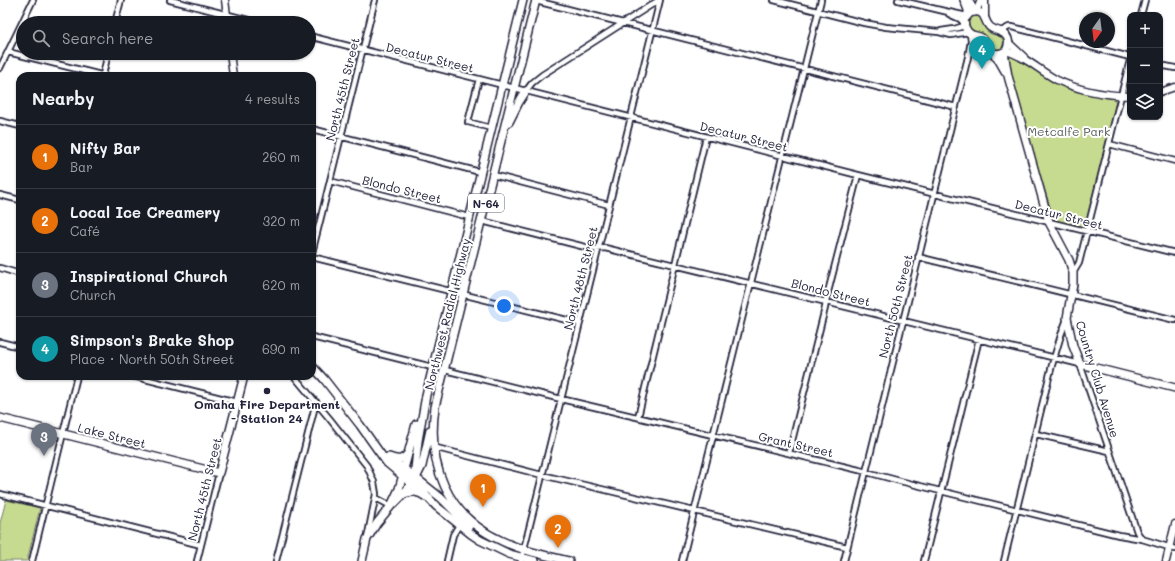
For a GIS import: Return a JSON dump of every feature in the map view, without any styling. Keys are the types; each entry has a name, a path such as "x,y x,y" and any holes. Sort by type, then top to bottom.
{"main road":[{"name":"Northwest Radial Highway","path":"522,0 432,367 415,462 415,481 426,496 471,534 490,546 508,554 521,559 536,561"},
{"path":"964,0 968,10 969,21"},
{"path":"968,0 969,21"},
{"name":"Northwest Radial Highway","path":"536,1 435,406 433,447 440,476 455,503 467,518 481,530 511,545 569,561"},
{"path":"969,21 982,14 989,26 995,30 1001,31 1004,34 1008,41 1005,52 999,54 993,53"},
{"name":"Country Club Avenue","path":"969,21 990,51 997,57 1008,76"},
{"name":"Country Club Avenue","path":"1005,52 1008,76 1050,222 1069,260 1073,273 1067,318 1073,346 1080,364"},
{"path":"502,137 526,91"},
{"name":"Blondo Street","path":"1080,364 1175,388"},
{"path":"316,370 388,463 404,472"},
{"name":"North 45th Street","path":"219,473 243,380"},
{"path":"391,506 399,489 408,453 426,395"},
{"path":"362,561 367,539 377,523 415,481 422,466 435,406"},
{"name":"Lake Street","path":"0,418 219,473"},
{"path":"377,448 415,481 441,498 471,527 491,536"},
{"path":"389,457 402,459 408,453"},
{"path":"404,494 415,492 426,496"}],"street":[{"path":"25,16 33,0"},
{"path":"117,16 121,0"},
{"path":"170,0 231,16"},
{"path":"226,0 227,15"},
{"name":"North 45th Street","path":"316,237 375,0"},
{"path":"526,91 542,74 660,0"},
{"name":"North 48th Street","path":"521,559 660,0"},
{"path":"774,0 886,28 939,32 954,29 969,21"},
{"path":"682,561 821,0"},
{"path":"898,0 944,12 969,21"},
{"name":"North 50th Street","path":"844,561 968,57 971,41 969,21 981,0"},
{"path":"985,0 985,17"},
{"path":"1142,12 1145,0"},
{"path":"536,1 956,107"},
{"path":"1001,31 1009,27 1127,58"},
{"path":"1017,29 1010,32 1008,41 1032,63 1057,80 1070,86 1094,92 1127,96"},
{"path":"0,68 16,35"},
{"name":"Decatur Street","path":"316,38 1175,254"},
{"name":"North 50th Street","path":"968,57 972,48 976,44 985,44"},
{"path":"8,52 16,54"},
{"path":"1005,52 1032,63"},
{"path":"40,60 88,72"},
{"path":"105,72 107,60"},
{"path":"231,60 232,72"},
{"path":"1163,66 1175,68"},
{"path":"1073,273 1079,263 1127,71"},
{"path":"478,79 468,122 491,128"},
{"path":"1163,91 1175,87"},
{"path":"0,121 16,125"},
{"path":"316,130 480,172"},
{"path":"638,417 706,137"},
{"path":"1109,144 1175,161"},
{"path":"493,175 609,205"},
{"path":"789,453 858,175"},
{"name":"Blondo Street","path":"330,181 469,217"},
{"path":"0,195 16,199"},
{"name":"Blondo Street","path":"482,221 593,249 604,248 1080,364"},
{"path":"918,257 1175,320"},
{"path":"316,258 579,323"},
{"path":"0,268 16,273"},
{"path":"1004,561 1055,358 1067,318"},
{"path":"316,338 432,367"},
{"path":"924,561 979,339"},
{"path":"0,342 16,346"},
{"name":"Country Club Avenue","path":"1080,364 1134,526 1142,539"},
{"name":"Grant Street","path":"445,370 1119,535 1142,539"},
{"path":"32,561 76,380"},
{"path":"149,380 237,402"},
{"path":"297,380 367,466 376,491 376,498 367,539"},
{"path":"276,561 316,402"},
{"path":"1036,434 1109,451"},
{"path":"433,447 847,547"},
{"name":"North 45th Street","path":"197,561 219,473"},
{"path":"0,494 201,545"},
{"path":"376,498 391,506"},
{"path":"1166,561 1172,548 1175,524"},
{"path":"447,561 453,535 459,525"},
{"path":"1142,539 1172,548"}],"green space":[{"path":"971,16 980,18 989,33 1000,36 1004,40 1002,48 993,48 985,35 970,29 968,23"},
{"name":"Metcalfe Park","path":"1007,53 1066,87 1086,94 1115,100 1116,104 1085,229 1057,221 1053,217 1006,62"},
{"path":"6,500 40,508 27,561 0,561 0,523"}],"place":[{"name":"Simpson's Brake Shop","path":"982,69"},
{"name":"Omaha Fire Department - Station 24","path":"267,391"},
{"name":"Inspirational Church","path":"44,456"},
{"name":"Nifty Bar","path":"483,507"},
{"name":"Local Ice Creamery","path":"558,548"}]}
